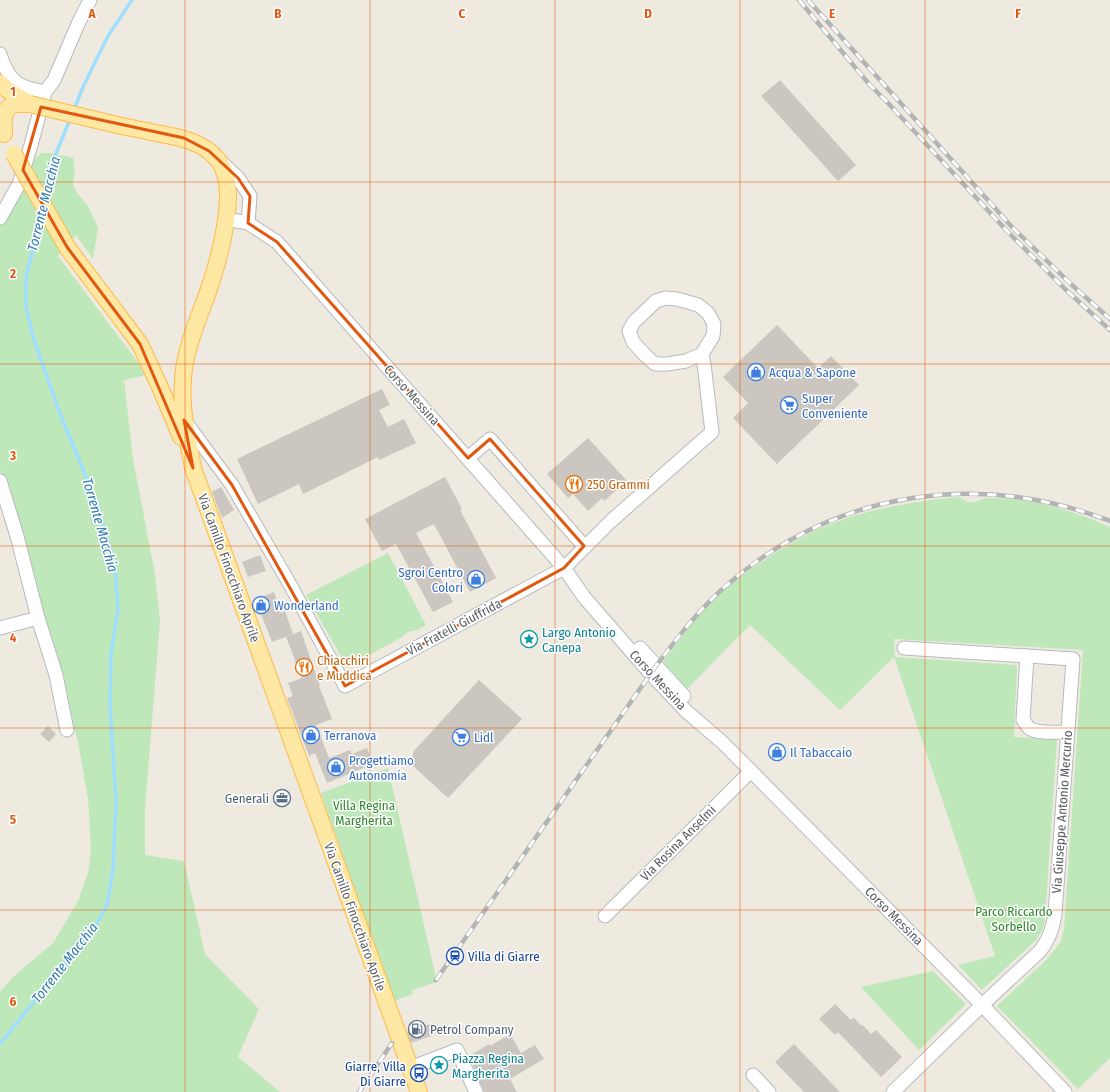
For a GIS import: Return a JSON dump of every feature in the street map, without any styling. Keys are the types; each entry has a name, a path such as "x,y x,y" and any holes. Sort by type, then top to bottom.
{"main road":[{"path":"0,83 6,89 30,104"},
{"path":"30,104 14,105 7,109 4,115 2,130 67,247 163,373 172,378 177,376 184,369"},
{"name":"Via Camillo Finocchiaro Aprile","path":"30,104 117,125 184,138 209,151 218,160 223,168 228,188 226,219 217,265 187,350 184,369 182,392 184,420 193,468 419,1092"},
{"path":"140,344 160,387 193,468"}],"street":[{"path":"0,218 19,184 45,92 54,80 90,0"},
{"path":"0,54 6,69 19,84 45,92"},
{"path":"218,160 238,178 250,196 248,223 226,219"},
{"name":"Corso Messina","path":"248,223 277,242 468,458 566,572 584,597 651,674 686,711 722,742 751,771 982,1005 1065,1092"},
{"path":"666,298 677,299 698,305 708,313 714,324 713,336 702,354 686,361 655,364 633,342 629,331 634,322 656,301 666,298"},
{"name":"Via Fratelli Giuffrida","path":"184,420 232,485 288,582 345,686 566,572 584,546 712,432 702,354"},
{"path":"468,458 490,439 584,546"},
{"path":"0,481 17,536 38,618 56,675 67,730"},
{"path":"0,628 38,618"},
{"name":"Via Giuseppe Antonio Mercurio","path":"894,1092 982,1005 1040,951 1047,942 1054,924 1073,659 904,648"},
{"path":"1027,656 1023,720 1029,728 1035,730 1044,732 1067,732"},
{"name":"Via Rosina Anselmi","path":"605,916 751,771"},
{"path":"410,1068 457,1050 476,1092"},
{"path":"753,1075 769,1092"}],"highlighted area":[{"path":"41,107 184,138 209,151 238,178 250,196 248,223 277,242 468,458 490,439 584,546 564,568 345,686 232,485 184,420 193,468 140,344 67,247 23,170"}],"green space":[{"path":"42,153 51,153 73,158 75,171 73,185 77,193 88,206 98,228 93,259 76,235 58,256 146,375 124,380 133,459 155,574 160,621 145,808 145,855 184,861 205,954 259,1009 238,1057 280,1092 0,1092 0,992 13,977 53,943 78,901 88,873 91,849 88,799 78,741 0,469 0,226 20,191 33,160"},
{"name":"Parco Riccardo Sorbello","path":"960,497 971,502 976,502 985,498 994,498 1038,503 1087,517 1110,527 1110,1058 1078,1089 997,1006 1053,952 1061,941 1064,929 1083,650 894,639 895,657 1017,665 1014,737 1057,739 1045,920 1042,931 1035,941 982,990 958,965 995,956 894,657 840,710 750,625 685,691 661,665 691,625 715,598 744,574 789,545 818,530 857,515 897,505"},
{"path":"388,553 426,625 416,631 405,634 349,665 343,660 306,595"},
{"name":"Villa Regina Margherita","path":"388,768 437,982 412,990 413,994 394,1001 321,793"},
{"path":"933,971 966,1004 919,1050 861,987"}],"building":[{"path":"780,80 856,165 838,181 761,96"},
{"path":"777,325 818,368 831,356 859,385 777,464 733,418 748,403 723,377"},
{"path":"382,389 390,405 379,410 388,427 404,419 416,443 379,460 378,457 303,494 299,484 258,504 237,459"},
{"path":"588,438 627,481 604,501 602,498 588,511 573,494 568,498 547,474"},
{"path":"445,477 462,509 460,510 496,578 470,592 434,524 416,533 453,602 433,612 396,544 382,551 365,519"},
{"path":"221,487 234,510 222,518 212,492"},
{"path":"260,555 266,571 248,577 242,562"},
{"path":"274,592 281,613 285,611 293,634 272,642 261,614 259,615 254,600"},
{"path":"301,631 319,686 332,719 316,725 329,758 350,750 352,754 367,748 373,764 327,783 315,753 309,756 287,698 293,696 288,683 302,678 286,637"},
{"path":"479,680 522,719 448,798 412,765 413,752"},
{"path":"48,726 56,734 49,742 40,734"},
{"path":"835,1004 851,1020 854,1018 871,1034 876,1030 902,1057 881,1077 838,1032 835,1035 819,1019"},
{"path":"430,1024 434,1035 411,1043 407,1032"},
{"path":"510,1034 521,1053 535,1045 544,1059 510,1079 517,1092 484,1092 469,1056"},
{"path":"794,1044 840,1092 804,1092 775,1062"}],"waterway":[{"name":"Torrente Macchia","path":"74,110 83,87 108,36 132,0"},
{"name":"Torrente Macchia","path":"45,199 55,156 71,117"},
{"name":"Torrente Macchia","path":"0,1044 92,932 107,905 113,870 116,801 110,706 111,654 118,609 115,566 97,504 59,411 33,337 26,306 26,278 42,213"}],"railway":[{"path":"799,0 869,84 1008,232 1066,290 1110,330"},
{"path":"808,0 1012,227 1072,285 1110,319"},
{"path":"436,980 656,666 673,644 718,593 770,552 815,528 861,510 910,498 959,494 1009,496 1060,505 1110,521"},
{"path":"359,1092 392,1043"}],"place":[{"name":"Acqua & Sapone","path":"756,372"},
{"name":"Super Conveniente","path":"789,405"},
{"name":"250 Grammi","path":"574,484"},
{"name":"Sgroi Centro Colori","path":"476,579"},
{"name":"Wonderland","path":"261,605"},
{"name":"Largo Antonio Canepa","path":"529,639"},
{"name":"Chiacchiri e Muddica","path":"304,667"},
{"name":"Terranova","path":"311,735"},
{"name":"Lidl","path":"461,737"},
{"name":"Il Tabaccaio","path":"777,752"},
{"name":"Progettiamo Autonomia","path":"336,767"},
{"name":"Generali","path":"282,798"},
{"name":"Villa di Giarre","path":"455,956"},
{"name":"Petrol Company","path":"417,1029"},
{"name":"Piazza Regina Margherita","path":"439,1065"},
{"name":"Giarre, Villa Di Giarre","path":"419,1073"}]}
